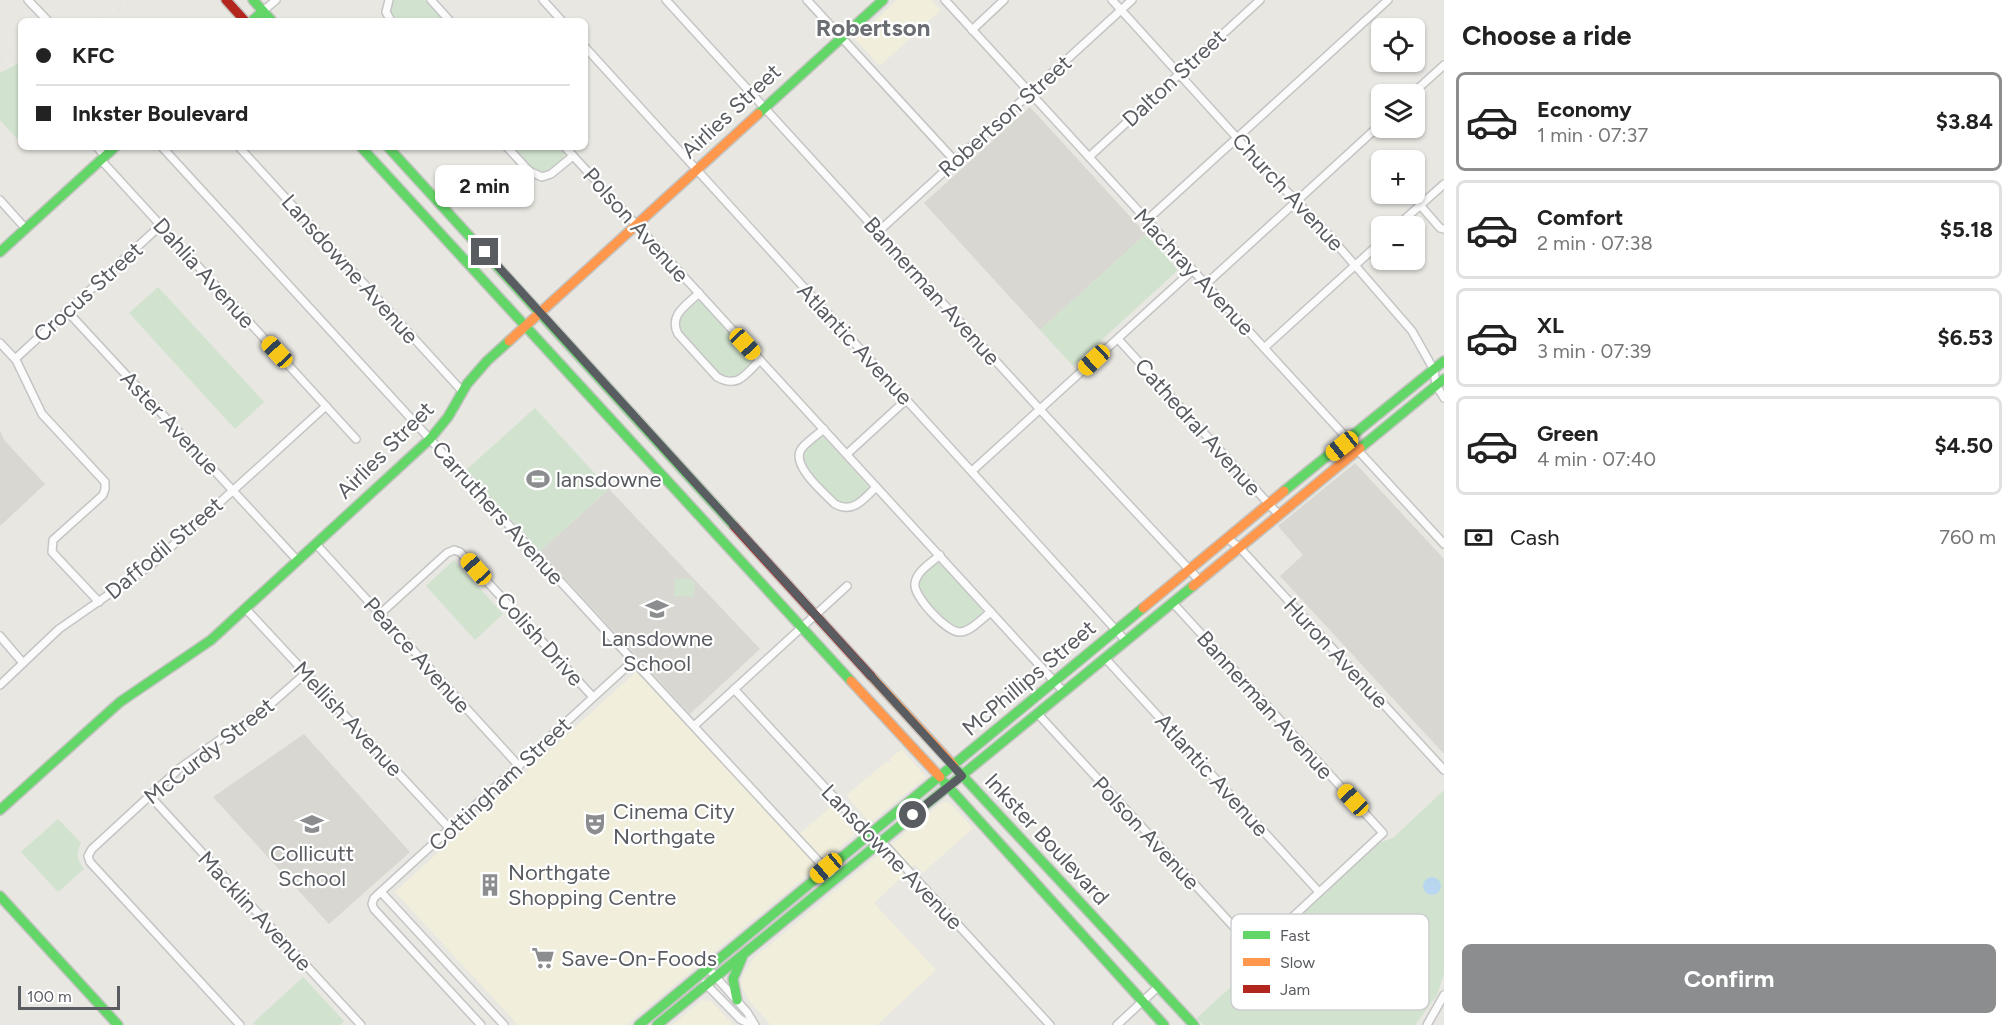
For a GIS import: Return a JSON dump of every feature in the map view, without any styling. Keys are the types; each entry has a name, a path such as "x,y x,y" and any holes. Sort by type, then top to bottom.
{"main road":[{"path":"226,0 242,18"},
{"path":"253,0 269,18"},
{"name":"Airlies Street","path":"0,810 120,702 211,639 316,544 430,439 448,417 462,391 487,361 883,0"},
{"path":"255,18 263,11"},
{"path":"0,252 112,150"},
{"name":"Inkster Boulevard","path":"364,150 800,628 940,777 1164,1025"},
{"name":"Inkster Boulevard","path":"391,150 962,776 1194,1025"},
{"name":"McPhillips Street","path":"639,1025 826,868 954,766 1054,680 1444,361"},
{"name":"McPhillips Street","path":"657,1025 1440,382"},
{"path":"0,896 117,1025"},
{"path":"736,1000 733,980 736,969 746,953"}],"street":[{"path":"28,0 45,18"},
{"path":"263,11 276,0"},
{"path":"389,0 386,12 389,18"},
{"path":"431,0 447,18"},
{"path":"543,0 559,18"},
{"name":"Bannerman Avenue","path":"666,0 1200,581"},
{"path":"807,0 955,161"},
{"name":"Machray Avenue","path":"945,0 1444,544"},
{"path":"972,30 1004,0"},
{"name":"Church Avenue","path":"1112,0 1297,201 1412,331 1440,382 1444,398"},
{"name":"Robertson Street","path":"879,231 1132,0"},
{"name":"Dalton Street","path":"1089,157 1260,0"},
{"path":"1147,220 1388,0"},
{"name":"Atlantic Avenue","path":"588,50 1125,640"},
{"path":"1423,84 1444,65"},
{"path":"1206,284 1371,133"},
{"name":"Dahlia Avenue","path":"99,150 161,225 356,439"},
{"name":"Carruthers Avenue","path":"165,150 633,662 835,879"},
{"name":"Lansdowne Avenue","path":"242,150 462,391"},
{"name":"Polson Avenue","path":"510,150 532,174 542,177 552,174 573,156"},
{"name":"Polson Avenue","path":"568,150 1064,692"},
{"path":"1408,216 1444,184"},
{"path":"0,200 26,229"},
{"path":"1420,205 1440,228 1444,229"},
{"name":"Crocus Street","path":"15,359 161,225"},
{"path":"1264,348 1371,251"},
{"path":"972,471 1193,270"},
{"name":"Polson Avenue","path":"699,294 677,314 674,327 717,377 725,382 738,381 760,360"},
{"name":"Aster Avenue","path":"67,311 297,560"},
{"name":"Cathedral Avenue","path":"1118,339 1279,515"},
{"path":"0,343 15,359 42,414 105,482 103,495 53,540 51,545 52,552 99,602"},
{"path":"847,454 906,400"},
{"name":"Daffodil Street","path":"0,685 59,630 151,565 326,406"},
{"path":"824,429 798,454 798,462 802,469 835,504 842,508 855,506 876,487"},
{"name":"Huron Avenue","path":"1227,538 1240,548 1444,770"},
{"name":"Pearce Avenue","path":"316,544 519,766"},
{"name":"Colish Drive","path":"380,614 447,553 454,550 460,552 593,697"},
{"path":"940,555 918,574 914,589 918,596 947,627 955,632 968,630 991,612"},
{"path":"693,726 847,586"},
{"name":"Bannerman Avenue","path":"1173,603 1383,833 1319,892"},
{"name":"Mellish Avenue","path":"245,608 451,830"},
{"path":"0,636 23,663"},
{"name":"Atlantic Avenue","path":"1105,658 1319,892"},
{"name":"Cottingham Street","path":"482,1025 374,909 372,904 374,898 633,662"},
{"name":"McCurdy Street","path":"240,1025 90,862 88,856 92,849 180,768 272,704 306,673"},
{"name":"Lansdowne Avenue","path":"734,689 868,834 881,841 1050,1025"},
{"name":"Polson Avenue","path":"1038,714 1231,924"},
{"name":"Macklin Avenue","path":"150,796 360,1025"},
{"path":"381,892 504,1025"},
{"name":"Polson Avenue","path":"1296,914 1319,892"},
{"path":"707,967 747,1012 753,1025"},
{"path":"699,975 740,1019 753,1025"},
{"path":"1117,1025 1158,987"},
{"path":"1427,1025 1444,995"}],"shaded area":[{"path":"897,0 931,0 941,10 880,66 855,39"},
{"path":"1030,107 1146,234 1040,330 924,203"},
{"path":"0,431 4,440 45,484 0,526"},
{"path":"1355,463 1444,559 1444,754 1280,576 1303,555 1278,526"},
{"name":"Lansdowne School","path":"609,489 760,649 690,714 540,551"},
{"name":"Northgate Shopping Centre","path":"638,670 818,866 626,1025 518,1025 395,892"},
{"name":"Collicutt School","path":"304,734 410,852 329,924 213,797"},
{"path":"902,749 926,777 870,823 846,795 886,762 891,762 889,759"},
{"path":"945,802 950,803 973,828 923,873 915,865 874,903 936,970 877,1025 771,1025 750,1002 741,986 743,974 755,957"},
{"path":"832,806 856,834 823,862 799,834"},
{"path":"702,1000 711,1001 733,1025 672,1025"}],"green space":[{"path":"393,0 425,0 442,18 394,18 390,11"},
{"path":"18,64 18,140 0,120 0,73"},
{"path":"515,150 562,150 564,153 564,157 555,165 541,172 531,168"},
{"path":"1146,234 1178,270 1073,366 1040,330"},
{"path":"158,287 264,402 235,429 129,313"},
{"path":"695,301 701,301 751,357 752,364 738,376 730,379 719,374 679,330 680,317"},
{"name":"lansdowne","path":"535,408 609,489 540,551 466,470"},
{"path":"823,436 868,486 868,490 854,503 846,506 835,501 803,466 804,451"},
{"path":"454,560 503,614 475,640 426,586"},
{"path":"940,563 982,610 982,614 971,625 963,629 957,629 944,620 931,607 918,588 925,572"},
{"path":"675,579 691,579 695,583 694,597 674,596"},
{"path":"1444,790 1444,974 1437,995 1429,1006 1429,914 1301,914 1378,843 1393,838"},
{"path":"58,819 81,843 78,856 84,869 58,892 21,852"},
{"path":"303,977 344,1021 340,1025 255,1025 253,1023"},
{"path":"1231,987 1231,1010 1426,1010 1415,1025 1203,1025 1197,1018"}],"water":[{"path":"1432,877 1438,880 1441,886 1438,892 1432,895 1426,892 1423,886 1426,880"}],"railway":[{"path":"99,18 141,0"},
{"path":"0,59 18,52"}],"traffic: fast":[{"path":"253,0 269,18"},
{"path":"758,114 883,0"},
{"path":"255,18 263,11"},
{"path":"0,252 112,150"},
{"path":"364,150 851,681"},
{"path":"391,150 734,526"},
{"path":"0,810 120,702 211,640 430,439 448,417 467,384 509,341"},
{"path":"1284,491 1444,361"},
{"path":"1360,448 1444,379"},
{"path":"657,1025 1193,586"},
{"path":"639,1025 1143,608"},
{"path":"958,771 1194,1025"},
{"path":"944,782 1164,1025"},
{"path":"0,896 118,1025"},
{"path":"737,1000 733,979 742,958"}],"traffic: slow":[{"path":"509,341 758,114"},
{"path":"1193,586 1360,448"},
{"path":"1143,608 1284,491"},
{"path":"871,676 954,766"},
{"path":"851,681 940,777"}],"traffic: jam":[{"path":"226,0 242,18"},
{"path":"734,526 871,676"}],"place":[{"name":"lansdowne","path":"538,479"},
{"name":"Lansdowne School","path":"657,609"},
{"name":"Collicutt School","path":"312,824"},
{"name":"Cinema City Northgate","path":"595,824"},
{"name":"Northgate Shopping Centre","path":"490,885"},
{"name":"Save-On-Foods","path":"543,958"}],"district":[{"name":"Robertson","path":"873,27"}],"route":[{"path":"485,252 962,776 913,815"}]}
